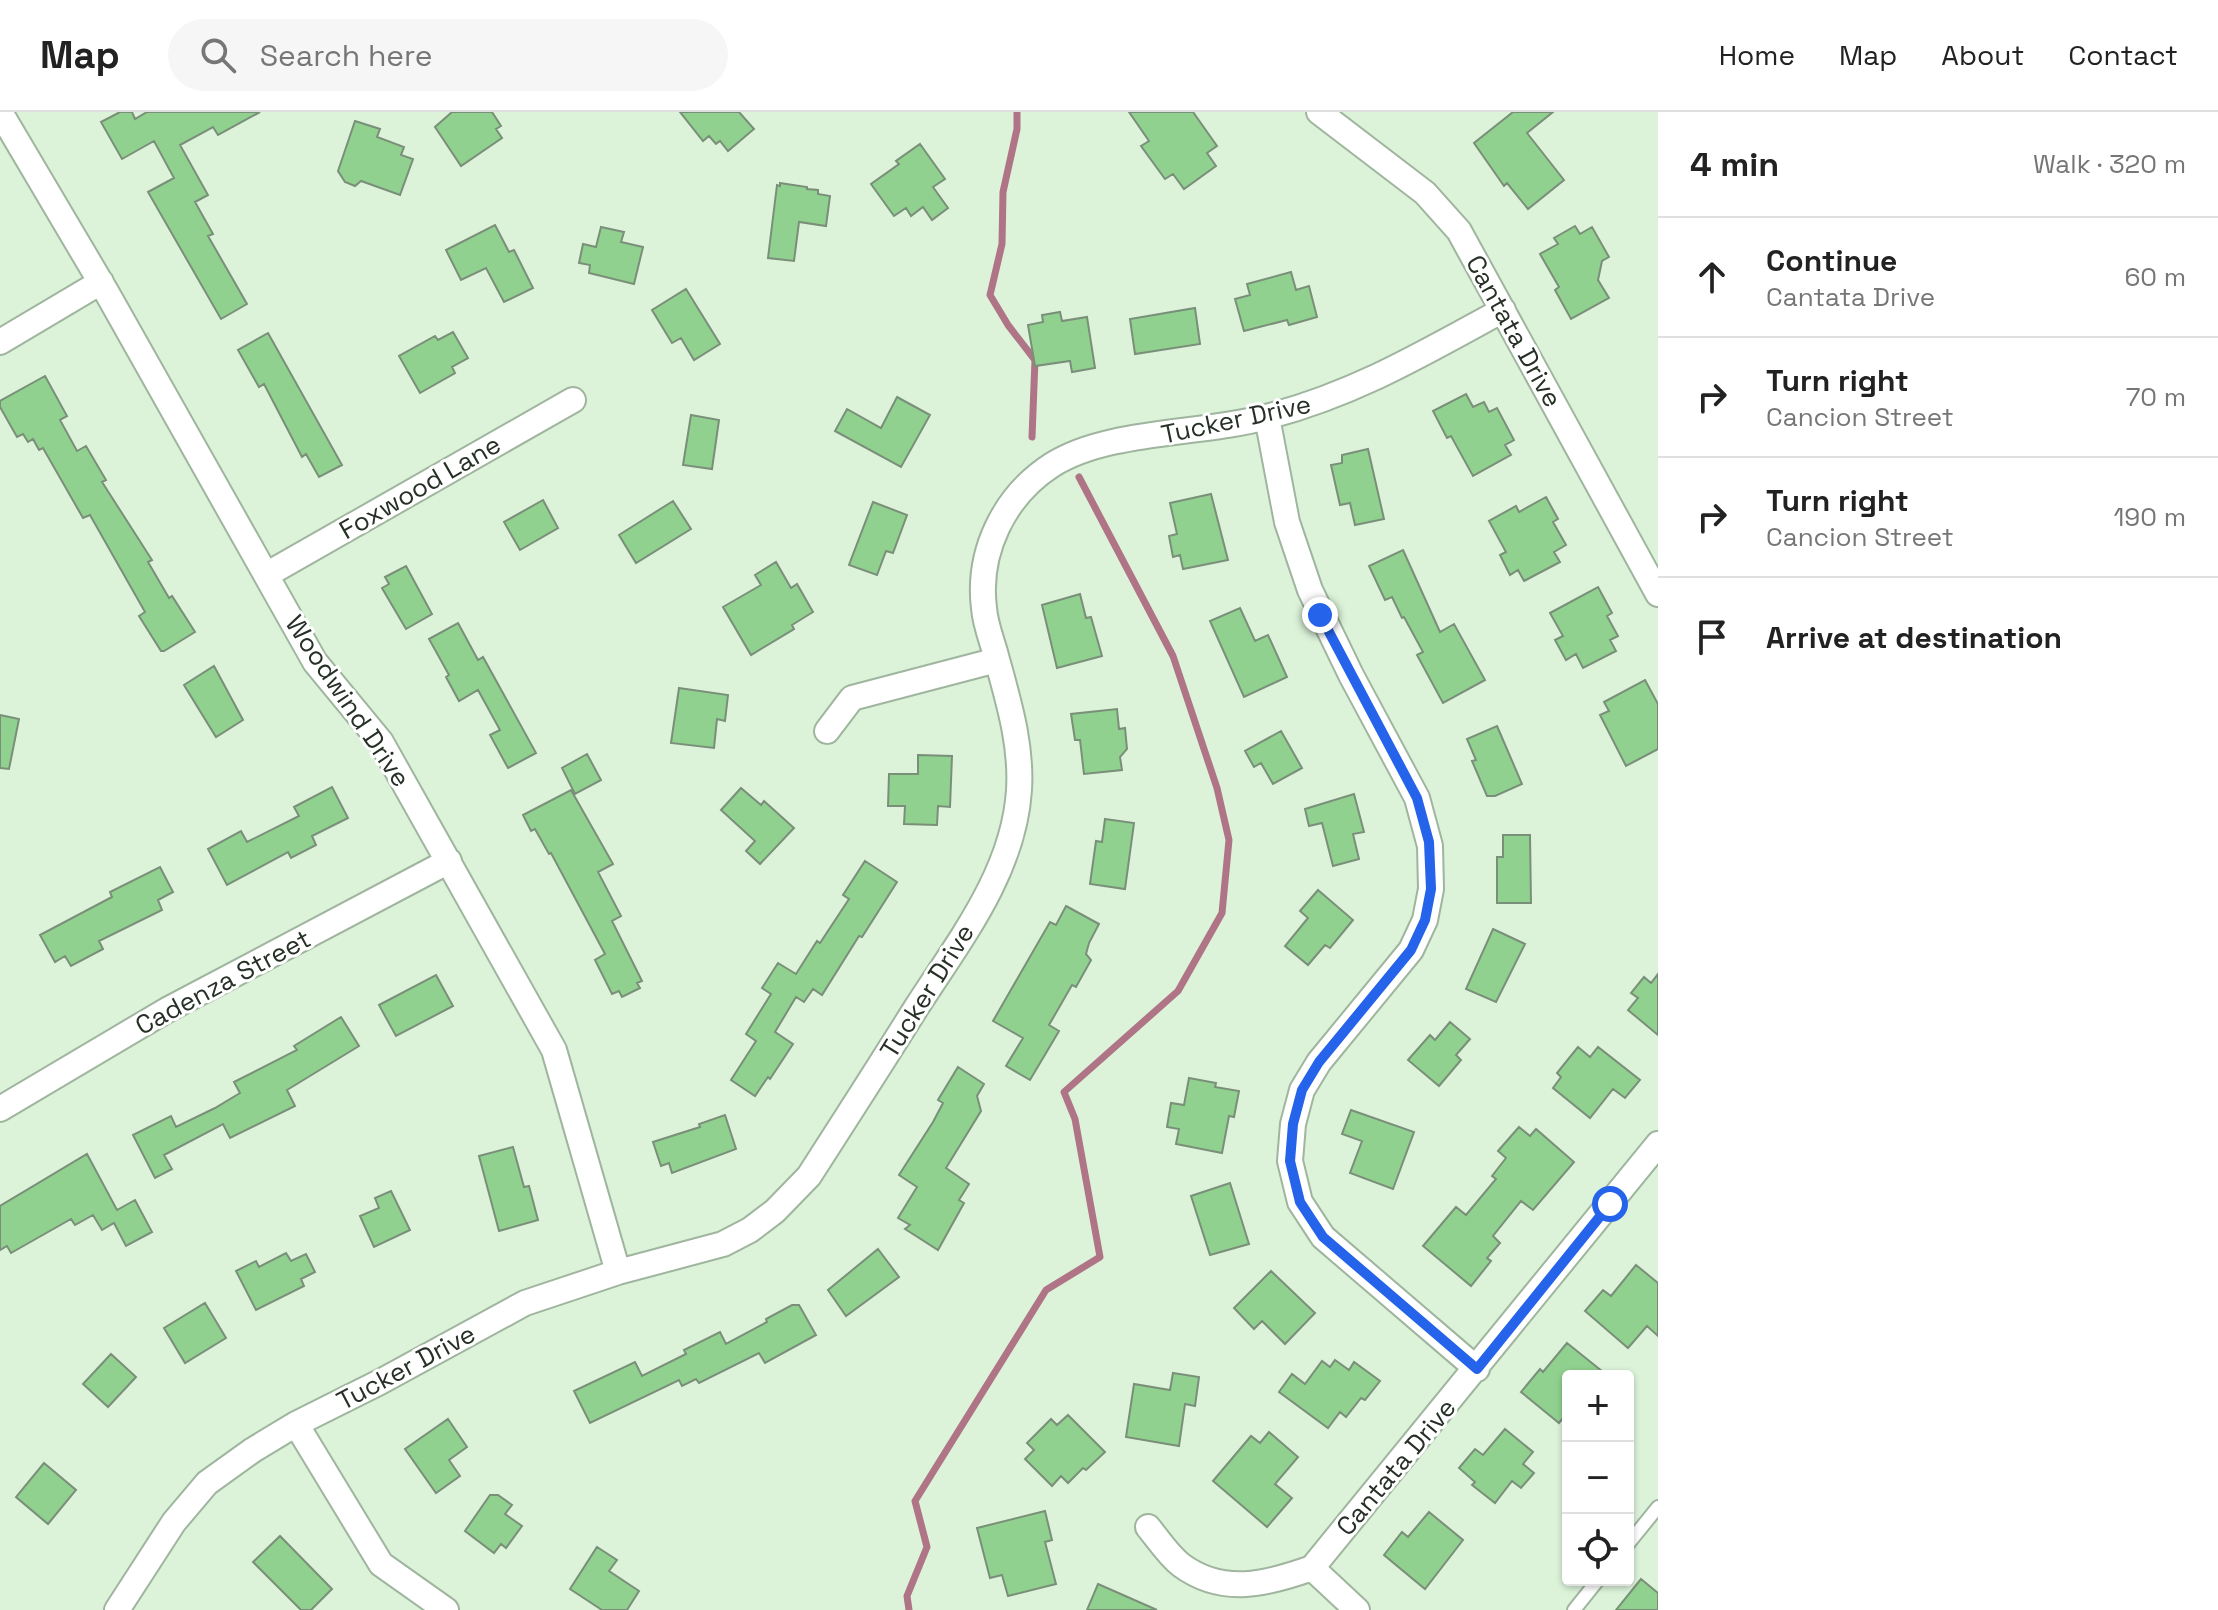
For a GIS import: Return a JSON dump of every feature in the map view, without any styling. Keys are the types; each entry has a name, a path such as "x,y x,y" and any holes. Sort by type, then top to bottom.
{"street":[{"name":"Woodwind Drive","path":"0,112 101,282 315,662 381,742 554,1050 618,1272"},
{"name":"Cantata Drive","path":"1319,112 1425,193 1459,231 1658,594"},
{"path":"0,342 101,282"},
{"name":"Tucker Drive","path":"117,1610 174,1522 207,1483 230,1465 296,1424 380,1382 508,1311 618,1272 723,1244 750,1230 775,1211 809,1176 980,907 1010,843 1020,789 1016,732 984,609 983,578 988,549 1000,520 1031,481 1074,454 1109,444 1267,417 1341,394 1372,381 1503,310"},
{"name":"Foxwood Lane","path":"266,575 573,400"},
{"path":"1267,417 1287,522 1310,590 1351,675 1417,798 1430,846 1431,889 1425,920 1411,950 1319,1062 1302,1090 1293,1124 1290,1161 1300,1202 1323,1237 1477,1369"},
{"path":"827,731 852,698 997,660"},
{"name":"Cadenza Street","path":"0,1109 167,1010 449,861"},
{"name":"Cantata Drive","path":"1148,1527 1180,1564 1209,1579 1244,1586 1272,1583 1312,1568 1658,1144"},
{"path":"296,1424 381,1564 446,1610"},
{"path":"1312,1568 1357,1610"}],"lane":[{"path":"1634,1537 1658,1507"},
{"path":"1574,1610 1593,1586"}],"building":[{"path":"120,112 132,112 135,119 147,112 260,112 218,135 213,127 180,145 208,195 195,202 213,234 208,236 247,304 221,319 148,192 174,178 154,141 122,159 101,122"},
{"path":"452,112 492,112 501,126 496,129 502,138 461,166 435,127"},
{"path":"680,112 739,112 754,129 728,151 720,141 716,144 709,136 703,141"},
{"path":"1129,112 1193,112 1217,146 1207,153 1216,166 1184,189 1173,174 1165,179 1141,146 1149,141"},
{"path":"1513,112 1553,112 1527,133 1564,180 1528,209 1507,183 1504,186 1474,143"},
{"path":"355,121 380,129 377,137 404,147 401,155 413,159 400,195 361,181 355,186 345,182 338,171"},
{"path":"920,144 945,179 933,187 948,208 932,220 923,207 911,216 906,208 894,216 871,184"},
{"path":"780,183 807,187 818,190 818,194 830,196 826,226 799,222 794,261 768,258 777,185 780,186"},
{"path":"495,225 509,252 514,250 533,288 504,302 486,268 461,280 446,250"},
{"path":"1575,226 1580,234 1592,227 1609,257 1602,261 1598,280 1609,298 1571,319 1555,290 1559,287 1540,254 1558,244 1554,238"},
{"path":"601,227 624,232 621,242 643,247 634,284 589,273 590,265 579,263 583,244 596,247"},
{"path":"1291,272 1296,290 1309,286 1317,317 1289,325 1287,320 1244,331 1235,299 1250,295 1247,284"},
{"path":"686,289 720,344 694,360 681,338 672,343 652,310"},
{"path":"1195,308 1200,344 1135,354 1130,319"},
{"path":"1060,312 1062,321 1087,317 1095,368 1072,372 1070,361 1035,366 1028,325 1043,322 1042,315"},
{"path":"453,332 468,358 452,367 455,373 420,393 399,356 435,336 438,340"},
{"path":"268,333 342,465 319,477 306,454 302,457 264,384 259,387 238,350"},
{"path":"45,376 67,416 60,420 77,451 86,446 106,480 102,482 152,560 148,562 169,598 172,596 195,632 164,651 161,651 139,616 145,612 90,515 83,518 43,448 39,450 33,439 28,442 23,434 17,437 0,407 0,401"},
{"path":"1466,394 1473,407 1484,402 1489,412 1497,408 1514,440 1505,445 1511,455 1473,476 1433,411"},
{"path":"897,397 930,415 901,467 835,431 847,409 881,428"},
{"path":"691,415 719,420 712,469 683,465"},
{"path":"1368,449 1384,519 1355,525 1350,503 1340,505 1331,465 1342,463 1342,455"},
{"path":"1211,494 1228,560 1183,569 1180,555 1173,557 1169,536 1177,534 1170,503"},
{"path":"1546,497 1558,519 1553,522 1566,545 1554,552 1560,562 1524,581 1518,570 1510,575 1500,555 1506,552 1489,521 1516,506 1519,512"},
{"path":"543,500 558,528 520,550 504,522"},
{"path":"673,501 691,529 636,563 619,535"},
{"path":"873,502 907,515 893,553 886,551 877,575 849,565"},
{"path":"1403,550 1440,632 1454,624 1485,680 1443,703 1417,655 1423,652 1392,597 1385,600 1369,566"},
{"path":"776,562 791,588 797,584 813,612 792,625 794,629 751,655 723,607 761,585 755,575"},
{"path":"406,566 432,614 406,629 382,588 389,584 385,577"},
{"path":"1598,587 1612,613 1607,616 1618,636 1610,640 1616,651 1583,668 1576,654 1566,660 1555,640 1563,636 1550,613"},
{"path":"1080,594 1086,618 1091,617 1102,656 1057,668 1042,605"},
{"path":"1240,608 1255,641 1268,635 1287,677 1244,697 1210,621"},
{"path":"458,623 478,660 483,657 536,753 508,768 490,735 500,730 478,690 459,701 429,639"},
{"path":"214,666 243,720 216,737 184,685"},
{"path":"1645,680 1658,704 1658,749 1626,766 1600,715 1609,711 1604,702"},
{"path":"679,688 728,695 725,721 717,719 714,748 671,743"},
{"path":"1117,709 1119,729 1125,728 1127,749 1120,757 1122,770 1084,774 1080,740 1075,740 1071,714"},
{"path":"0,715 19,719 9,769 0,768"},
{"path":"1497,726 1522,784 1495,796 1487,796 1472,761 1476,760 1467,739"},
{"path":"1281,731 1302,768 1273,784 1261,763 1254,767 1245,751"},
{"path":"587,754 601,780 575,794 562,768"},
{"path":"918,755 952,756 950,807 938,806 937,825 904,824 905,806 888,806 889,774 918,774"},
{"path":"332,787 348,818 312,836 316,845 291,858 288,852 227,885 208,849 241,831 247,842 299,816 294,807"},
{"path":"741,788 761,805 764,801 794,828 760,864 746,851 755,841 721,810"},
{"path":"571,790 613,864 598,872 621,916 612,921 642,981 637,983 640,988 622,997 619,991 612,994 595,960 605,954 551,853 535,829 531,831 523,815"},
{"path":"1354,794 1364,832 1353,834 1359,859 1333,866 1322,823 1309,826 1305,809"},
{"path":"1105,819 1134,823 1125,889 1090,884 1096,841 1102,842"},
{"path":"1503,835 1530,835 1531,903 1497,903 1497,857 1503,857"},
{"path":"865,861 897,882 822,995 813,989 804,1002 796,997 775,1032 793,1044 755,1096 731,1080 756,1041 746,1034 771,994 762,988 778,963 796,974 849,899 843,895"},
{"path":"160,867 173,892 158,900 162,910 99,941 103,949 71,966 65,956 55,962 40,935 112,897 110,892"},
{"path":"1318,890 1353,920 1330,948 1325,945 1308,965 1285,946 1308,918 1300,911"},
{"path":"1066,906 1099,924 1086,954 1091,960 1049,1025 1059,1031 1030,1080 1006,1066 1023,1038 993,1021 1050,922 1056,925"},
{"path":"1493,929 1525,944 1496,1002 1466,989"},
{"path":"1658,974 1658,1035 1628,1010 1638,998 1631,993 1644,977 1651,983"},
{"path":"436,975 453,1006 396,1036 379,1005"},
{"path":"341,1017 359,1046 287,1090 295,1106 230,1138 223,1124 164,1155 172,1169 155,1178 133,1135 171,1116 176,1127 215,1108 240,1093 234,1082 297,1050 294,1046"},
{"path":"1450,1022 1470,1039 1456,1055 1461,1060 1439,1086 1408,1060 1430,1035 1435,1040"},
{"path":"1578,1047 1590,1057 1598,1047 1640,1080 1625,1098 1613,1089 1590,1118 1553,1088 1561,1077 1557,1073"},
{"path":"958,1067 984,1084 977,1096 981,1111 946,1168 969,1184 959,1200 964,1203 938,1250 905,1229 910,1225 898,1218 917,1187 899,1175 933,1122 943,1103 938,1100"},
{"path":"1189,1078 1239,1091 1234,1117 1229,1116 1222,1153 1176,1144 1179,1129 1167,1127 1171,1103 1184,1105"},
{"path":"1351,1110 1414,1132 1393,1189 1350,1173 1362,1141 1342,1134"},
{"path":"725,1115 736,1149 672,1173 669,1163 661,1166 653,1142 700,1127 699,1124"},
{"path":"1519,1127 1530,1136 1536,1129 1574,1162 1533,1210 1521,1201 1493,1236 1500,1243 1487,1258 1491,1261 1471,1286 1423,1246 1456,1207 1466,1215 1496,1179 1492,1176 1506,1158 1498,1151"},
{"path":"513,1147 524,1187 529,1186 538,1220 499,1231 479,1156"},
{"path":"87,1154 117,1210 135,1200 152,1232 126,1246 114,1223 102,1230 93,1215 75,1225 71,1219 11,1253 7,1246 0,1250 0,1206"},
{"path":"1230,1183 1249,1244 1210,1255 1191,1196"},
{"path":"391,1191 410,1230 374,1247 360,1216 379,1208 375,1198"},
{"path":"878,1249 899,1277 846,1316 828,1290"},
{"path":"286,1253 291,1261 306,1254 315,1272 301,1279 304,1286 256,1310 236,1271 256,1261 259,1267"},
{"path":"1636,1265 1658,1283 1658,1336 1647,1326 1628,1348 1585,1311 1603,1290 1611,1296"},
{"path":"1271,1271 1315,1313 1285,1344 1262,1321 1254,1329 1234,1308"},
{"path":"205,1303 226,1338 185,1363 164,1328"},
{"path":"792,1305 799,1305 816,1335 765,1363 759,1353 699,1383 696,1379 682,1386 679,1380 590,1423 574,1391 635,1362 642,1376 686,1354 684,1350 720,1332 726,1344"},
{"path":"1567,1343 1601,1370 1562,1370 1562,1419 1559,1423 1521,1392 1540,1369 1543,1372"},
{"path":"111,1354 136,1377 108,1407 83,1384"},
{"path":"1335,1360 1349,1370 1354,1362 1380,1381 1365,1400 1361,1398 1346,1417 1340,1412 1328,1428 1279,1392 1292,1374 1305,1384 1322,1361 1330,1367"},
{"path":"1173,1373 1199,1377 1195,1406 1185,1404 1179,1446 1126,1437 1134,1384 1170,1390"},
{"path":"1068,1415 1105,1452 1068,1483 1061,1476 1052,1486 1025,1459 1034,1450 1027,1443 1051,1419 1057,1425"},
{"path":"448,1419 467,1447 449,1460 460,1476 436,1493 405,1449"},
{"path":"1505,1429 1533,1452 1523,1464 1534,1473 1521,1488 1512,1481 1495,1503 1472,1485 1475,1482 1459,1468 1475,1449 1483,1455"},
{"path":"1269,1432 1298,1457 1275,1484 1292,1498 1267,1527 1213,1481 1251,1436 1260,1443"},
{"path":"44,1463 76,1490 48,1524 16,1497"},
{"path":"490,1495 498,1495 512,1505 505,1514 522,1526 506,1548 501,1544 494,1553 465,1531"},
{"path":"1045,1511 1052,1540 1045,1542 1056,1584 1008,1596 1002,1575 990,1578 977,1528"},
{"path":"1429,1512 1463,1540 1425,1589 1384,1555 1402,1532 1408,1537"},
{"path":"280,1536 332,1589 311,1610 301,1610 253,1562"},
{"path":"597,1547 617,1560 609,1571 639,1591 627,1610 602,1610 570,1589"},
{"path":"1641,1579 1658,1593 1658,1610 1616,1610"},
{"path":"1098,1584 1157,1610 1087,1610"}],"waterway":[{"path":"1017,112 1017,129 1003,192 1002,244 990,295 1035,360 1032,437"},
{"path":"909,1610 907,1596 927,1547 915,1501 1046,1290 1100,1257 1075,1119 1064,1092 1178,991 1222,913 1229,840 1217,788 1173,656 1079,477"}],"route":[{"path":"1320,615 1417,798 1429,842 1431,889 1425,920 1411,950 1319,1062 1302,1090 1293,1124 1290,1161 1300,1202 1323,1237 1477,1369 1610,1204"}]}
